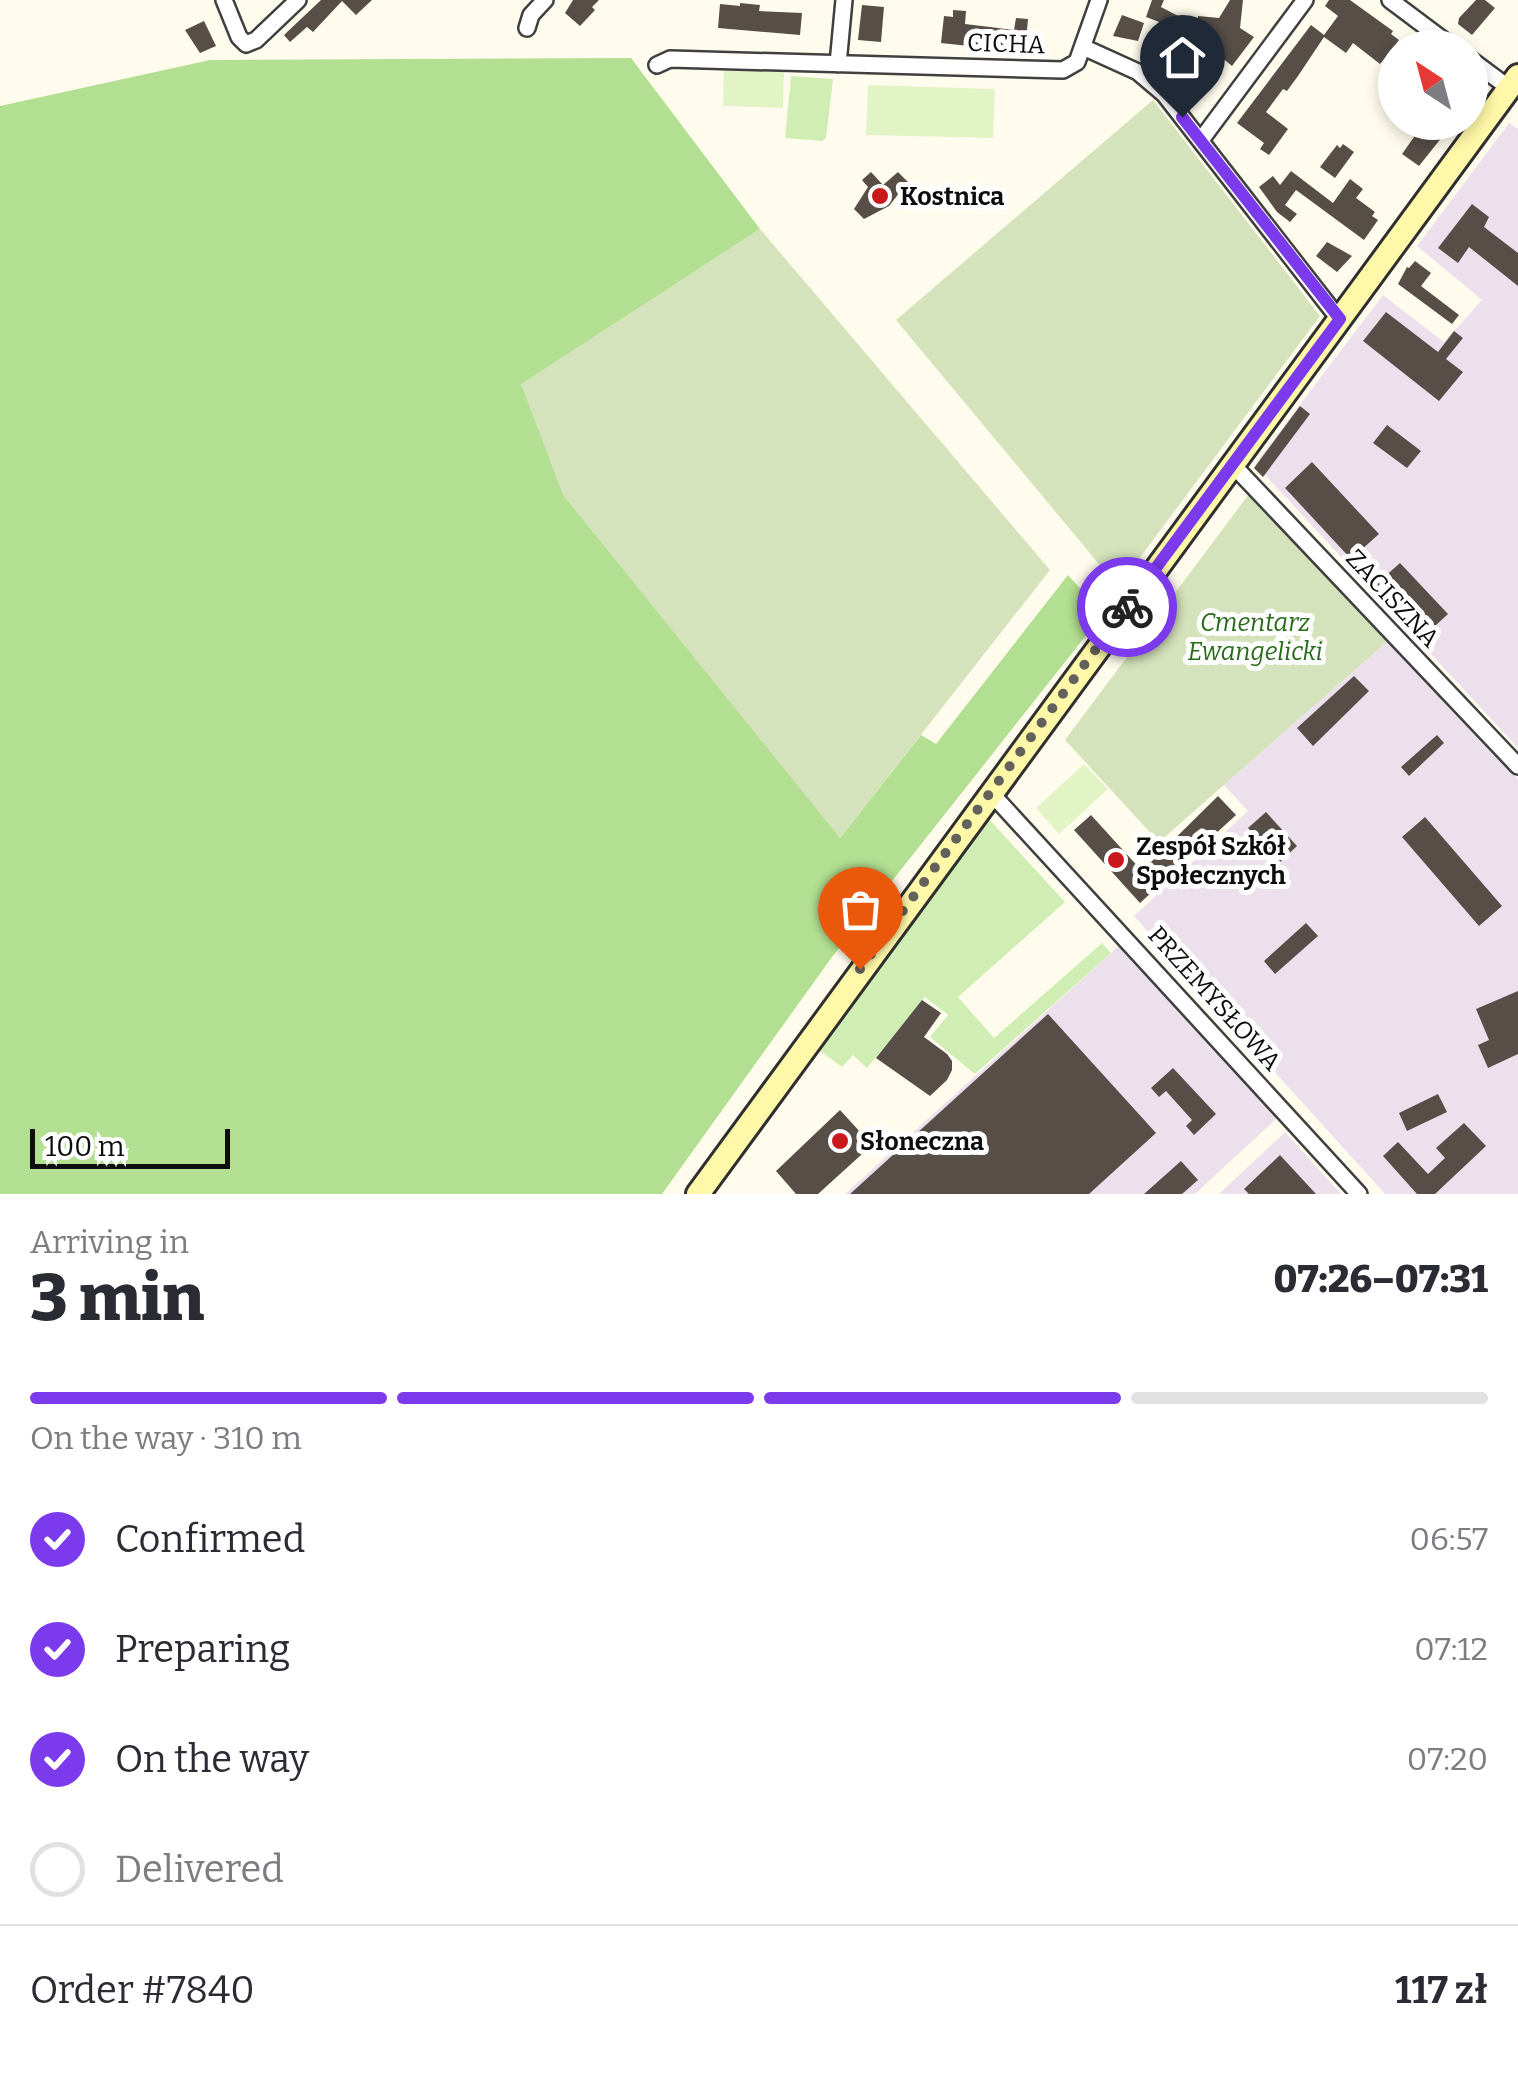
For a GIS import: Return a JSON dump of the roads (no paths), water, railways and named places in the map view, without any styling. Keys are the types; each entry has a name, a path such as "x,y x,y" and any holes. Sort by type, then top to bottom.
{"main road":[{"path":"698,1194 1514,82"}],"street":[{"path":"224,0 239,38 246,44 256,40 298,0"},
{"path":"527,28 531,15 544,0"},
{"path":"838,64 844,0"},
{"path":"1099,0 1083,47 1124,64 1153,82 1340,319"},
{"path":"1200,140 1305,0"},
{"path":"1390,0 1430,30"},
{"name":"CICHA","path":"657,65 670,59 1063,70 1076,62 1083,47"},
{"path":"1488,68 1514,82"},
{"name":"ZACISZNA","path":"1232,464 1518,766"},
{"name":"PRZEMYSŁOWA","path":"991,792 1359,1194"}],"place":[{"name":"Kostnica","path":"880,196"},
{"name":"Zespół Szkół Społecznych","path":"1116,860"},
{"name":"Słoneczna","path":"840,1141"}],"park label":[{"name":"Cmentarz Ewangelicki","path":"1255,636"}]}
